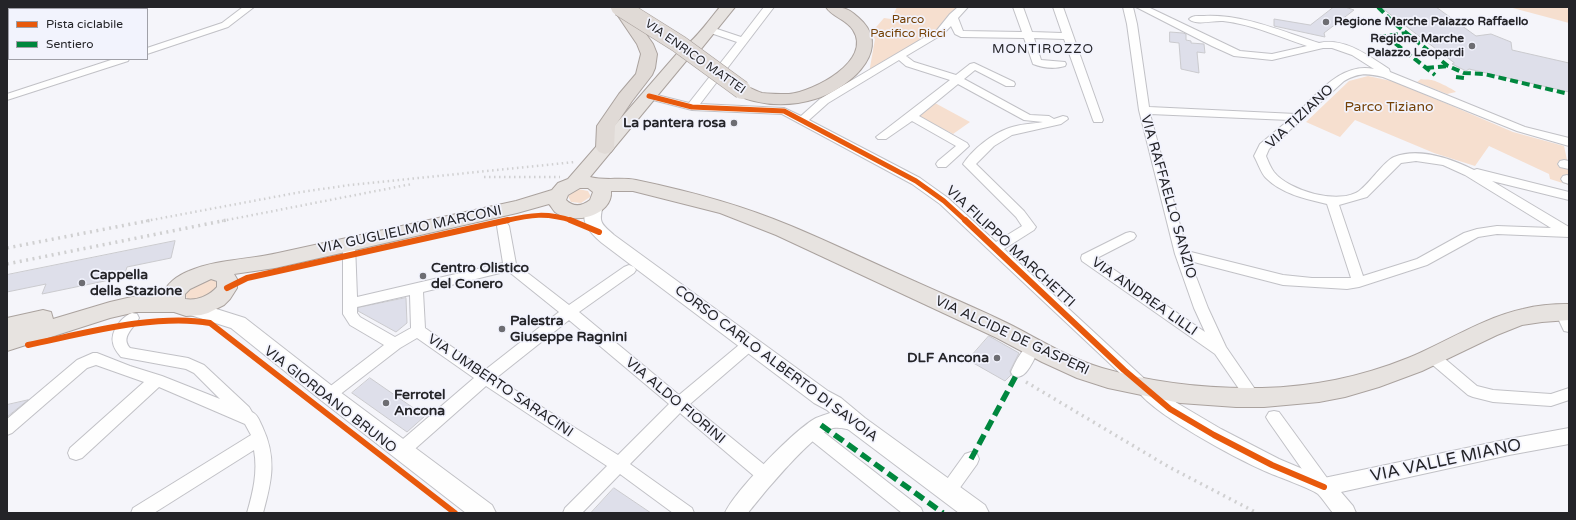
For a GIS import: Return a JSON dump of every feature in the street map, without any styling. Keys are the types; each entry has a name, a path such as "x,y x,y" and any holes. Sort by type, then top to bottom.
{"highway":[{"name":"VIA ENRICO MATTEI","path":"619,7 679,44 745,92 757,97 772,99 800,97 818,92 842,77 862,58 865,43 861,29 851,17 833,7"},
{"path":"602,152 606,126 646,71 649,54 645,44 619,7"},
{"name":"VIA ENRICO MATTEI","path":"636,7 758,86 768,90 785,92 800,90 817,84 843,66 854,52 855,40 851,27 836,15 818,7"}],"main road":[{"path":"575,183 686,52 693,49 698,44 704,34 728,7"},
{"path":"596,193 584,182 575,183 565,187 559,201 567,210 576,212 585,211 596,193 602,152"},
{"name":"VIA ALCIDE DE GASPERI","path":"596,193 651,190 678,195 725,208 783,230 998,329 1033,348 1099,376 1144,387 1178,393 1253,398 1304,394 1345,388 1387,375 1433,357 1483,332 1516,318 1567,317"},
{"name":"CORSO CARLO ALBERTO DI SAVOIA","path":"596,193 591,220 594,227 699,307 821,397 846,413 857,424 977,513"},
{"name":"VIA GUGLIELMO MARCONI","path":"11,336 136,304 183,306 210,303 221,283 275,260 517,207 559,201"},
{"name":"VIA GUGLIELMO MARCONI","path":"11,336 38,320 126,296 182,283 197,275 221,283"},
{"path":"182,283 174,294 174,299 183,306"},
{"name":"VIA GIORDANO BRUNO","path":"221,283 238,323"},
{"name":"VIA GIORDANO BRUNO","path":"183,306 238,323 329,395 484,513"}],"street":[{"path":"148,51 225,25 249,7"},
{"path":"692,107 769,7"},
{"path":"802,121 824,101 940,32 953,16 963,7"},
{"path":"1018,7 1037,62 1042,64 1060,64"},
{"path":"1058,7 1098,120"},
{"name":"VIA RAFFAELLO SANZIO","path":"1128,7 1132,24 1144,110 1181,254 1201,308 1220,350 1253,398"},
{"path":"1140,7 1238,54 1261,57 1285,55 1318,46 1330,45 1350,50 1361,55 1370,68"},
{"path":"953,16 958,32 961,34 1068,36"},
{"path":"1194,19 1220,18 1236,20 1318,46"},
{"path":"704,34 731,36 743,41"},
{"path":"1283,34 1285,55"},
{"path":"1350,50 1358,60 1370,68"},
{"path":"900,56 910,64 957,79 1028,118 1060,119 1056,123 1013,130 989,144 969,164 1020,214 1030,227 994,249"},
{"path":"7,97 121,60"},
{"path":"1355,72 1358,60"},
{"path":"882,137 912,116 974,66 1010,84"},
{"name":"VIA TIZIANO","path":"1569,142 1514,126 1370,68 1355,72 1340,79 1299,118 1264,147 1260,156 1270,175 1286,187 1310,196 1332,201 1342,201 1363,194 1394,162 1406,158 1431,158 1446,162 1469,172 1569,233"},
{"name":"VIA FILIPPO MARCHETTI","path":"650,96 692,107 784,111 932,191 1170,410 1272,465 1324,487"},
{"path":"784,111 824,101"},
{"path":"1144,110 1299,118"},
{"path":"912,116 963,146 942,164"},
{"path":"1469,172 1488,175 1569,196"},
{"path":"1332,201 1359,282"},
{"path":"349,304 510,266 503,226"},
{"path":"1181,254 1290,281 1331,284 1359,282 1422,262 1468,236 1477,233 1497,230 1569,233"},
{"name":"VIA ANDREA LILLI","path":"1130,236 1087,258 1220,350"},
{"path":"349,244 350,314 355,321 395,344"},
{"name":"VIA ALDO FIORINI","path":"510,266 569,312 766,476"},
{"path":"402,450 485,378 569,312 629,270"},
{"path":"416,288 418,331"},
{"name":"VIA GUGLIELMO MARCONI","path":"62,324 113,317 132,318 123,327 119,339 121,349 126,353 188,364 199,370 239,406 251,420"},
{"name":"VIA UMBERTO SARACINI","path":"395,344 418,331 485,378 618,464 686,513"},
{"name":"VIA GIORDANO BRUNO","path":"329,395 395,344"},
{"path":"571,513 679,404 750,344"},
{"path":"1018,372 1033,348"},
{"path":"1433,357 1474,392 1500,397 1551,400 1569,394"},
{"path":"7,428 82,364 93,359 97,359 127,371 157,380 234,411 251,420 260,438 265,464 261,491 255,513"},
{"path":"76,453 157,380"},
{"path":"817,428 824,409 821,397"},
{"path":"1274,417 1324,487 1346,513"},
{"path":"735,513 766,476 817,428 832,420 857,424"},
{"path":"817,428 915,513"},
{"name":"VIA VALLE MIANO","path":"1324,487 1509,447 1569,436"},
{"path":"139,513 260,438"},
{"path":"948,491 971,459"}],"green space":[{"name":"Parco Pacifico Ricci","path":"897,7 959,7 938,30 869,73 875,39 870,34 884,18 891,19"},
{"path":"1509,7 1564,7 1569,9 1569,23"},
{"name":"Parco Tiziano","path":"1368,76 1396,82 1513,132 1564,146 1569,169 1569,185 1550,179 1549,174 1489,146 1475,166 1434,153 1355,120 1340,137 1306,122 1349,81"},
{"path":"1421,79 1436,81 1456,92 1447,94 1417,82"},
{"path":"935,103 970,122 953,134 919,117 919,114"},
{"path":"578,189 588,191 590,197 581,203 571,202 568,196"},
{"path":"205,279 214,280 217,283 216,289 199,299 187,299 185,293 187,289"}],"building":[{"name":"Regione Marche Palazzo Raffaello","path":"1334,7 1345,7 1354,10 1324,33 1325,37 1274,26 1274,19 1310,25"},
{"name":"Regione Marche Palazzo Leopardi","path":"1381,7 1436,7 1476,36 1491,34 1511,42 1512,50 1569,63 1569,92 1469,69 1466,71 1452,64 1454,63"},
{"path":"1170,32 1186,34 1186,40 1191,41 1191,43 1204,44 1205,53 1197,52 1199,73 1181,69 1179,43 1170,42"},
{"path":"175,241 171,258 127,267 124,277 42,294 46,284 7,292 7,275"},
{"path":"406,298 407,323 396,332 358,311 358,308"},
{"name":"DLF Ancona","path":"989,336 1019,353 1010,371 1011,375 1005,381 968,360"},
{"name":"Ferrotel Ancona","path":"370,378 425,416 407,432 352,393"},
{"path":"28,400 7,417 7,405"},
{"path":"614,488 651,513 591,513"}],"railway":[{"path":"146,221 301,192 350,185 575,162"},
{"path":"484,177 560,177"},
{"path":"222,221 412,184"},
{"path":"7,248 152,220"},
{"path":"222,221 227,220"},
{"path":"7,264 222,221"},
{"path":"1026,382 1169,467 1257,513"}],"marked path":[{"path":"1378,7 1395,24 1448,66 1464,73 1484,74 1569,94"},
{"path":"1378,37 1407,33"},
{"path":"1386,36 1435,75"},
{"path":"1426,68 1448,66"},
{"path":"1456,77 1464,78"},
{"path":"971,459 1018,372"},
{"path":"821,425 943,513"}],"cycle path":[{"path":"649,96 692,107 784,111 916,181 944,201 1124,370 1170,409 1214,435 1272,465 1324,487"},
{"path":"227,288 247,278 533,215 559,217 599,232"},
{"path":"28,345 157,321 188,320 210,323 455,513"}],"place":[{"name":"Regione Marche Palazzo Raffaello","path":"1326,22"},
{"name":"Regione Marche Palazzo Leopardi","path":"1472,46"},
{"name":"La pantera rosa","path":"734,123"},
{"name":"Centro Olistico del Conero","path":"423,276"},
{"name":"Cappella della Stazione","path":"82,283"},
{"name":"Palestra Giuseppe Ragnini","path":"502,329"},
{"name":"DLF Ancona","path":"997,358"},
{"name":"Ferrotel Ancona","path":"386,403"}],"district":[{"name":"MONTIROZZO","path":"1043,50"}]}
